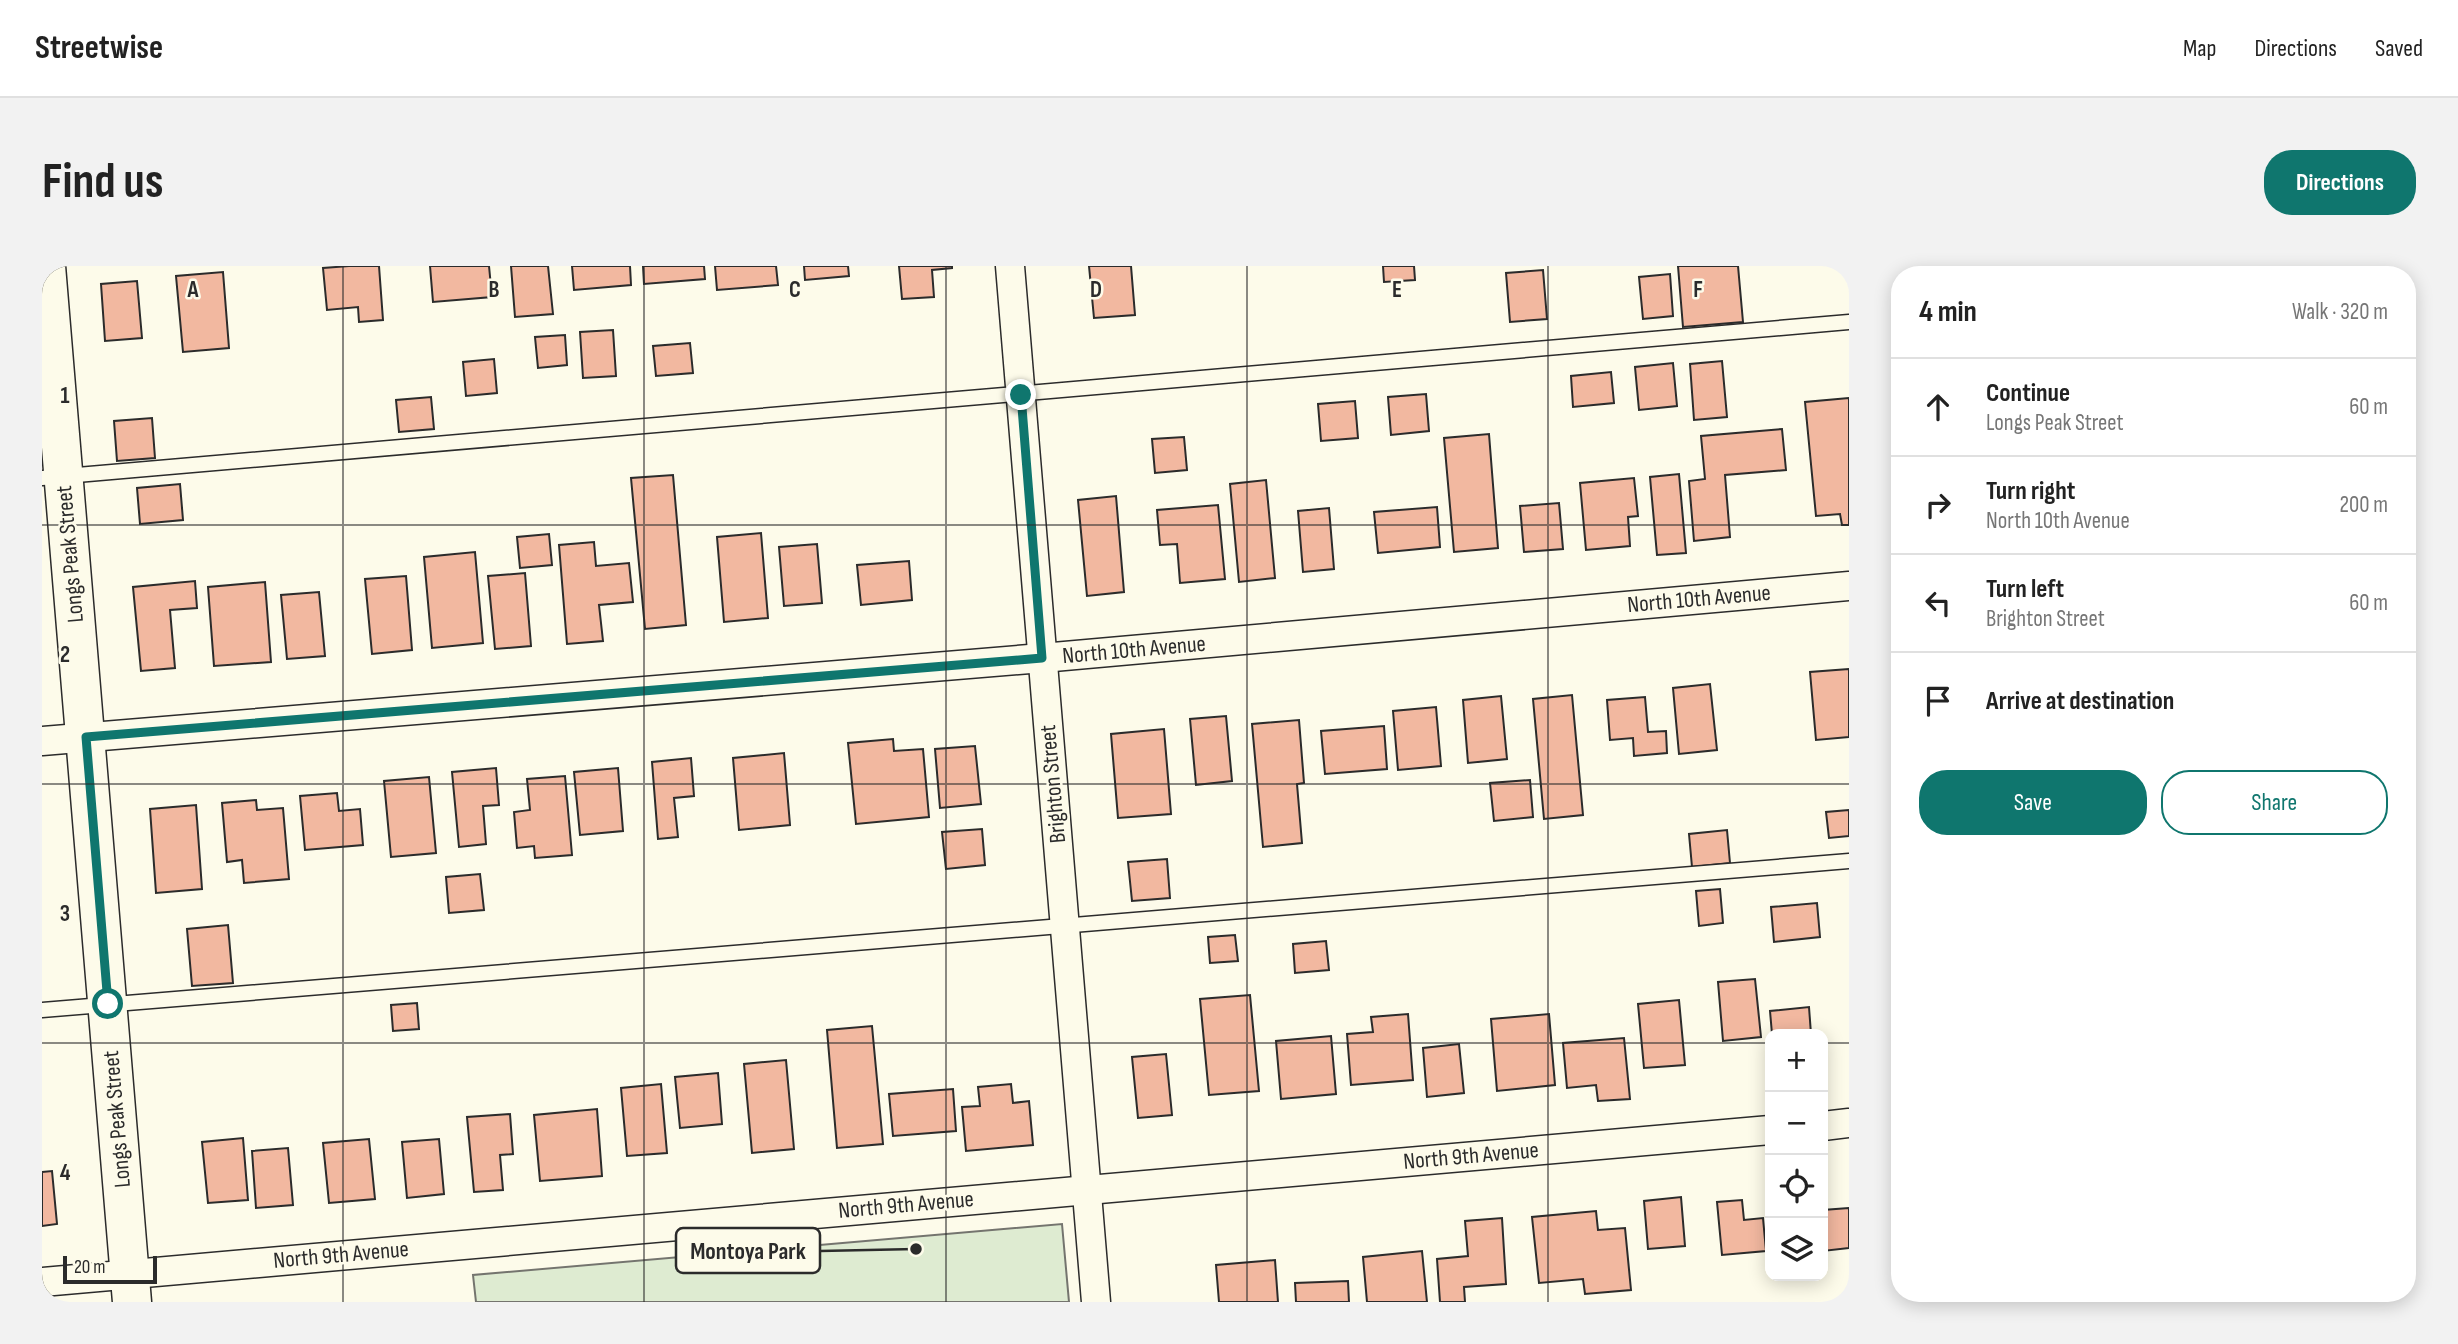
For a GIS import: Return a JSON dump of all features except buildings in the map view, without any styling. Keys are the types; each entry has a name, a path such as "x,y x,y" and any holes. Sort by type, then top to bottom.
{"street":[{"name":"Longs Peak Street","path":"46,266 53,477 86,737 130,1288"},
{"name":"Brighton Street","path":"1010,266 1096,1302"},
{"name":"North 10th Avenue","path":"42,741 1042,658 1849,586"},
{"path":"1828,1126 1849,1124"},
{"name":"North 9th Avenue","path":"42,1282 130,1288 1086,1189 1765,1130"}],"lane":[{"path":"53,477 1849,322"},
{"path":"42,1010 1849,861"}],"green space":[{"path":"1062,1224 1069,1302 476,1302 473,1275"}],"place":[{"name":"Montoya Park","path":"916,1249"}],"route":[{"path":"108,1004 86,737 1042,658 1021,395"}]}
